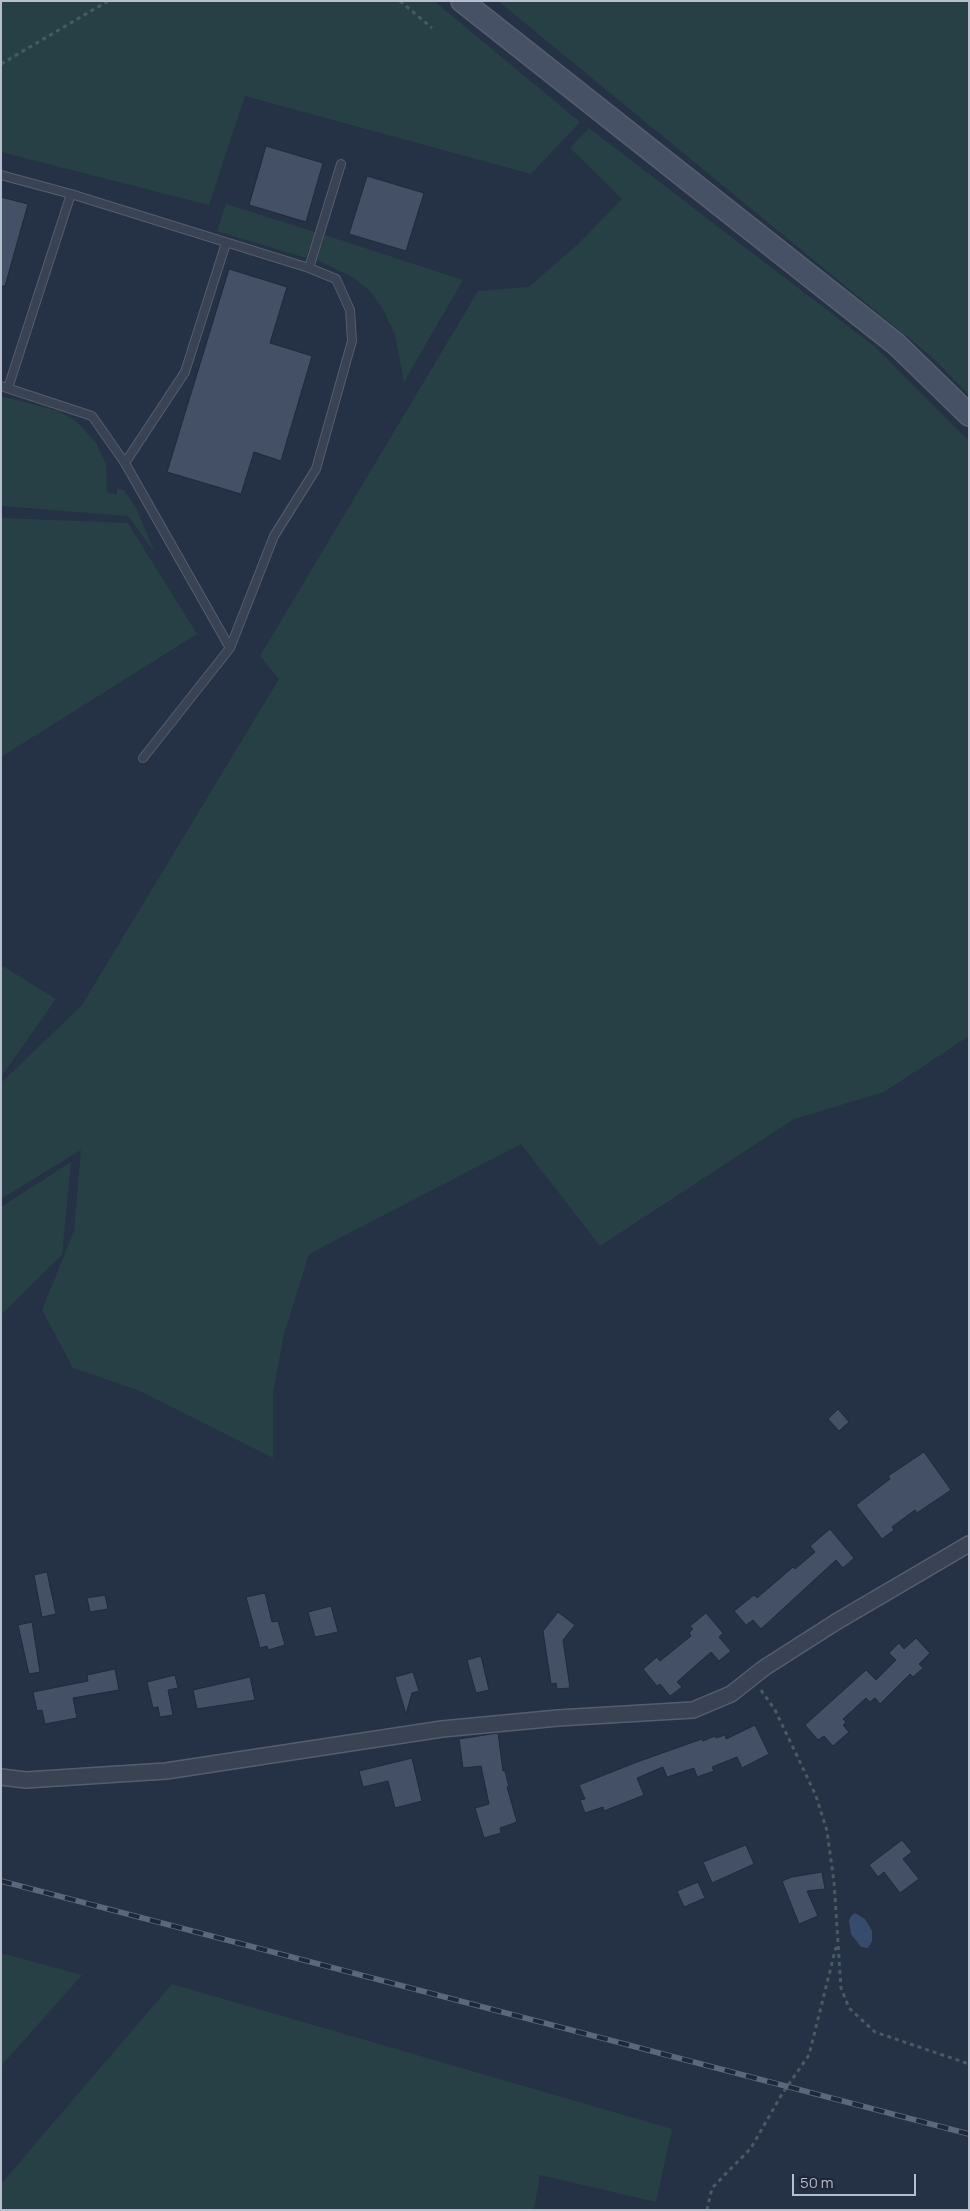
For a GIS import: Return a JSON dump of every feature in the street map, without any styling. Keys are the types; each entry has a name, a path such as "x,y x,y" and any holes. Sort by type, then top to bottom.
{"street":[{"path":"462,1 896,344 969,415"},
{"path":"1,1777 26,1780 166,1771 442,1729 558,1718 693,1710 731,1694 751,1678 836,1622 969,1544"}],"lane":[{"path":"309,268 341,164"},
{"path":"1,175 71,194 309,268 336,279 350,310 352,341 316,469 274,536 230,648 143,758"},
{"path":"71,194 5,386 92,416 125,463 230,648"},
{"path":"125,463 185,372 226,243"}],"path":[{"path":"1,64 108,1"},
{"path":"400,1 432,28"},
{"path":"751,1678 775,1710 816,1796 827,1831 834,1882 841,1988 849,2008 875,2032 969,2064"},
{"path":"707,2210 712,2188 751,2148 782,2094 809,2055 837,1942"}],"green space":[{"path":"1,1 434,1 580,122 531,174 245,96 209,205 1,152"},
{"path":"498,1 969,1 969,395 933,358"},
{"path":"589,128 874,346 969,441 969,1036 884,1092 794,1119 600,1246 521,1144 309,1254 284,1334 273,1393 273,1458 140,1391 73,1368 42,1310 74,1231 81,1150 1,1199 1,1083 82,1005 279,679 260,656 478,291 529,287 578,244 622,199 570,148"},
{"path":"226,204 315,232 306,258 217,231"},
{"path":"325,235 463,280 404,382 395,335 383,309 370,291 353,277 317,260"},
{"path":"1,396 58,411 77,422 96,443 106,464 107,493 117,494 117,488 124,490 136,508 155,553 128,516 1,506"},
{"path":"1,518 128,523 197,634 1,757"},
{"path":"1,965 56,999 1,1077"},
{"path":"71,1162 62,1255 1,1315 1,1207"},
{"path":"1,1953 82,1975 1,2066"},
{"path":"172,1984 672,2129 656,2202 540,2175 534,2210 1,2210 1,2184"}],"water":[{"path":"855,1913 865,1919 872,1931 872,1941 868,1948 861,1947 851,1934 849,1921"}],"building":[{"path":"266,146 323,163 306,222 249,205"},
{"path":"367,176 424,193 406,251 349,234"},
{"path":"1,197 28,204 5,286 1,286"},
{"path":"229,269 287,287 270,343 312,356 281,461 254,452 241,494 167,472"},
{"path":"838,1409 849,1422 839,1431 828,1419"},
{"path":"924,1452 951,1490 917,1513 915,1510 892,1527 894,1530 882,1539 856,1505 890,1479 888,1476"},
{"path":"830,1529 854,1558 843,1568 836,1560 761,1629 753,1620 746,1625 734,1611 754,1595 757,1598 793,1567 795,1569 815,1552 810,1546"},
{"path":"47,1572 56,1614 42,1617 34,1575"},
{"path":"265,1593 272,1622 278,1621 285,1645 268,1650 267,1646 260,1648 246,1597"},
{"path":"105,1595 108,1609 90,1612 87,1598"},
{"path":"331,1606 338,1632 315,1637 308,1612"},
{"path":"558,1612 575,1625 563,1640 570,1688 557,1689 556,1683 551,1684 543,1631"},
{"path":"706,1613 723,1633 719,1637 731,1651 719,1661 711,1652 677,1682 682,1687 670,1696 660,1684 657,1686 643,1669 657,1657 660,1661 691,1636 689,1633 693,1629 690,1626"},
{"path":"32,1622 40,1672 29,1674 18,1625"},
{"path":"916,1638 930,1653 919,1664 923,1668 913,1677 910,1674 880,1704 875,1698 870,1702 866,1698 843,1719 846,1722 843,1725 849,1732 833,1746 824,1736 818,1740 805,1725 866,1670 876,1680 896,1660 889,1653 899,1643 904,1649"},
{"path":"481,1656 489,1690 476,1693 467,1660"},
{"path":"115,1669 119,1690 73,1698 77,1718 45,1724 42,1710 37,1711 33,1692 88,1681 87,1675"},
{"path":"413,1672 419,1691 412,1693 406,1714 395,1677"},
{"path":"175,1675 178,1688 168,1690 173,1715 160,1717 158,1707 153,1708 147,1682"},
{"path":"250,1677 255,1700 197,1709 193,1690"},
{"path":"755,1725 769,1754 742,1768 737,1757 712,1767 714,1771 697,1777 694,1768 667,1777 663,1767 637,1778 644,1795 604,1811 603,1807 585,1813 580,1800 585,1799 579,1785 702,1739 703,1741 715,1736 716,1738 725,1735 726,1739"},
{"path":"498,1733 503,1771 505,1771 509,1787 507,1787 517,1822 500,1828 501,1833 484,1838 475,1808 489,1804 481,1766 463,1768 459,1739"},
{"path":"412,1758 422,1801 395,1808 388,1781 363,1787 359,1771"},
{"path":"902,1840 912,1852 903,1859 919,1879 900,1893 884,1872 878,1877 869,1865"},
{"path":"746,1845 754,1864 712,1883 703,1862"},
{"path":"822,1872 825,1889 807,1891 818,1916 799,1924 782,1881 792,1877"},
{"path":"698,1882 705,1898 684,1907 677,1891"}],"railway":[{"path":"1,1881 969,2134"}]}
